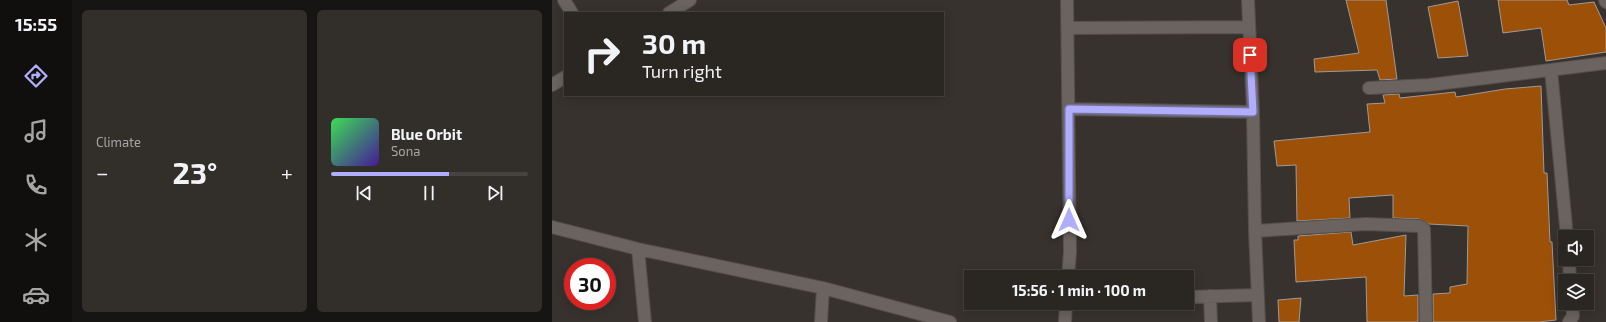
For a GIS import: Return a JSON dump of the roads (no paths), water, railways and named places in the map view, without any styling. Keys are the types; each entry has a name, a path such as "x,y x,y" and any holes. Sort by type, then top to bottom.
{"street":[{"path":"564,0 571,12"},
{"path":"671,12 690,0"},
{"path":"1067,0 1070,252 1069,270"},
{"path":"1248,0 1253,112 1254,231 1259,322"},
{"path":"1068,28 1249,27"},
{"path":"1369,88 1429,85 1606,63"},
{"path":"1551,70 1566,230"},
{"path":"552,85 564,78"},
{"path":"1069,109 1253,112"},
{"path":"1254,231 1366,224 1420,226 1424,229 1426,322"},
{"path":"552,227 638,249 823,288 950,322"},
{"path":"638,249 645,322"},
{"path":"821,322 823,288"},
{"path":"1194,297 1257,295"},
{"path":"1210,296 1211,322"},
{"path":"1065,322 1066,310"},
{"path":"1569,322 1573,316 1573,310"}]}
